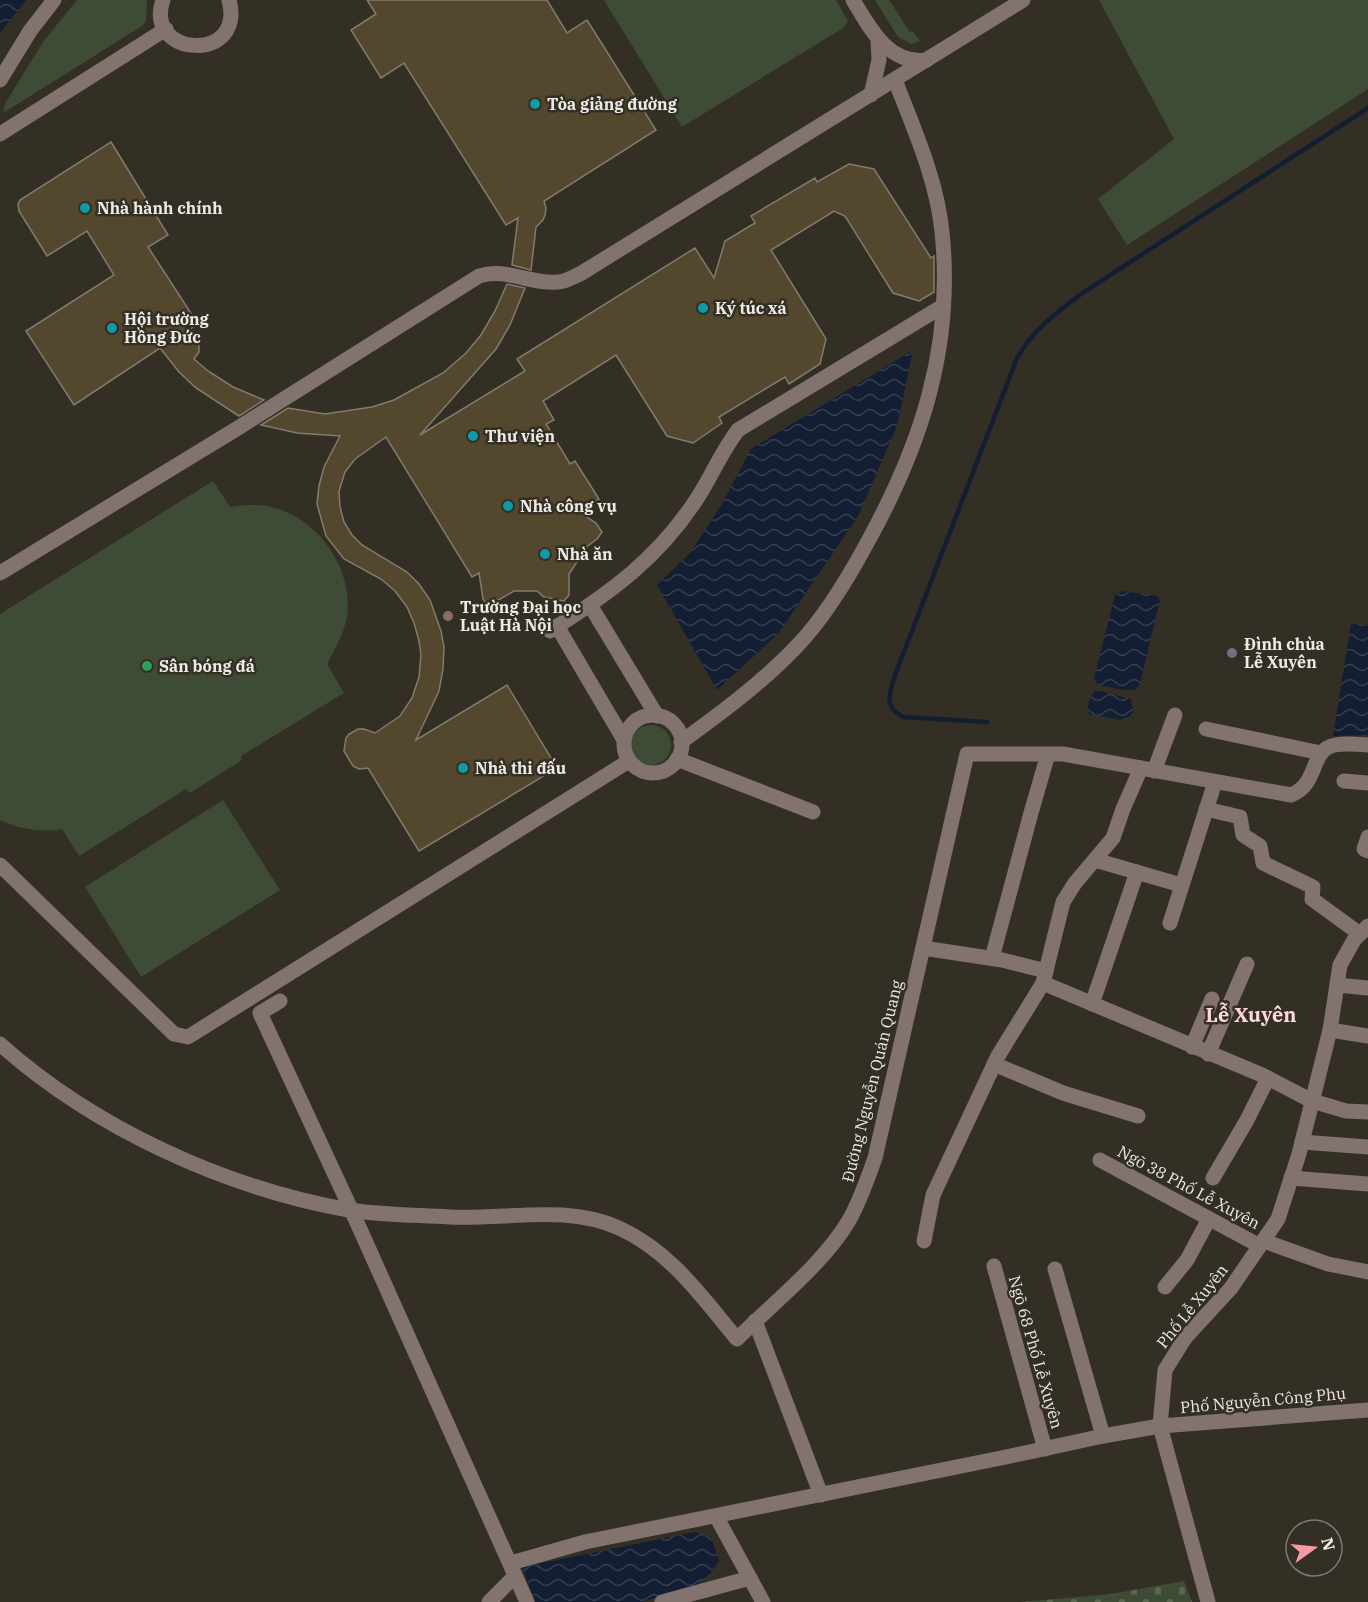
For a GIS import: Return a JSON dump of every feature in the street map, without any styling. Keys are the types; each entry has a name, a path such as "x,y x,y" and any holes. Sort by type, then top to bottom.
{"street":[{"path":"0,80 30,31 54,0"},
{"path":"163,0 160,15 166,29 180,43 191,47 214,42 222,35 231,14 229,0"},
{"path":"853,0 878,40 899,55 920,61 927,60"},
{"path":"0,573 238,428 479,276 502,273 558,282 580,274 1023,0"},
{"path":"0,134 166,29"},
{"path":"871,95 879,60 878,40"},
{"path":"681,742 742,696 797,646 816,624 856,563 894,491 917,436 937,365 944,306 942,231 931,178 895,80"},
{"path":"624,740 554,628 626,580 663,542 698,497 728,443 738,430 944,306"},
{"path":"590,605 657,716"},
{"path":"646,716 657,716 668,720 674,726 681,742 677,759 667,769 655,773 639,770 629,761 624,750 626,733 634,722 646,716"},
{"path":"924,1241 933,1195 994,1064 1044,977 1063,902 1075,883 1113,838 1123,809 1147,770 1175,716"},
{"path":"1206,729 1321,753 1334,745 1368,745"},
{"name":"Đường Nguyễn Quán Quang","path":"0,1044 26,1067 68,1097 122,1130 168,1153 229,1178 351,1210 455,1217 560,1215 605,1223 630,1233 660,1252 681,1273 737,1339 834,1243 863,1193 875,1158 966,754 1063,754 1291,795 1304,788 1310,780 1321,753"},
{"path":"992,958 1048,754"},
{"path":"677,759 813,812"},
{"path":"0,865 174,1034 188,1037 629,761"},
{"path":"1344,781 1368,783"},
{"path":"1170,923 1215,782"},
{"path":"1206,809 1240,817 1243,835 1260,846 1263,864 1313,887 1312,899 1364,930"},
{"path":"1368,837 1364,849 1368,851"},
{"path":"1095,860 1181,885"},
{"path":"1092,1004 1137,872"},
{"name":"Phố Lễ Xuyên","path":"1160,1426 1165,1370 1185,1338 1231,1288 1278,1219 1302,1142 1330,1030 1340,965 1354,940 1364,930"},
{"path":"923,948 992,958 1044,977 1092,1004 1268,1078 1312,1101 1346,1111 1368,1112"},
{"path":"1208,1054 1247,964"},
{"path":"1337,985 1368,988"},
{"path":"1192,1047 1212,999"},
{"path":"280,1001 260,1013 527,1602"},
{"path":"1330,1030 1368,1036"},
{"path":"994,1064 1063,1094 1138,1116"},
{"path":"1213,1178 1247,1120 1268,1078"},
{"path":"1302,1142 1368,1147"},
{"name":"Ngõ 38 Phố Lễ Xuyên","path":"1100,1160 1209,1218 1262,1243 1328,1263 1368,1272"},
{"path":"1291,1178 1368,1184"},
{"path":"1165,1287 1187,1260 1209,1218"},
{"name":"Ngõ 68 Phố Lễ Xuyên","path":"993,1266 1045,1449"},
{"path":"1055,1269 1103,1436"},
{"path":"755,1321 821,1495"},
{"name":"Phố Nguyễn Công Phụ","path":"1160,1426 1368,1410"},
{"path":"489,1602 513,1570 585,1542 1160,1426 1208,1602"},
{"path":"716,1516 763,1602"},
{"path":"662,1602 750,1578"}],"green space":[{"path":"77,0 147,0 146,21 142,26 3,113 5,104 43,42"},
{"path":"604,0 836,0 848,21 843,28 682,127"},
{"path":"875,0 889,0 910,32 913,31 920,41 911,44 898,37"},
{"path":"1099,0 1368,0 1368,89 1127,245 1098,199 1174,139"},
{"path":"213,481 230,507 262,505 285,511 301,520 316,532 338,562 348,598 347,617 339,641 327,664 344,693 241,756 242,760 190,793 186,789 79,856 62,829 47,831 31,829 0,820 0,614"},
{"path":"651,725 659,726 665,731 670,737 670,753 665,759 659,764 651,765 643,764 637,759 632,753 631,745 632,737 637,731 643,726"},
{"path":"223,800 280,890 141,977 85,887"},
{"path":"1184,1581 1192,1602 1022,1602 1111,1594"}],"water":[{"path":"0,0 26,0 0,33"},
{"path":"913,350 897,426 858,516 778,634 717,690 657,585 690,553 722,504 751,449"},
{"path":"1123,591 1157,596 1160,600 1140,684 1135,690 1098,685 1094,678 1115,595"},
{"path":"1351,623 1368,626 1368,735 1333,736"},
{"path":"1095,691 1131,699 1133,712 1130,716 1120,720 1089,714 1089,702"},
{"path":"695,1532 711,1537 719,1560 712,1572 696,1585 643,1602 535,1602 522,1567"}],"building":[{"name":"Tòa giảng đường","path":"367,0 547,0 567,33 587,20 656,130 544,201 545,215 536,227 531,270 512,265 518,218 506,225 404,63 381,78 351,30 376,14"},
{"path":"111,142 168,235 148,247 198,324 189,330 199,346 199,352 194,359 233,387 264,400 239,416 196,388 179,372 160,348 74,405 26,331 114,275 87,231 47,256 19,211 18,204 20,200"},
{"path":"849,164 874,169 931,258 934,256 934,292 919,301 893,293 845,216 834,211 771,250 826,339 820,364 789,384 785,377 719,417 722,423 693,443 667,436 616,355 543,401 554,420 546,424 570,464 575,461 599,499 579,512 596,523 602,532 597,539 581,551 579,559 569,574 569,595 564,601 544,597 537,591 514,591 488,606 483,599 479,573 472,577 386,437 355,459 345,472 339,491 344,522 362,545 407,572 419,584 430,600 441,631 444,647 439,691 416,740 507,685 557,768 419,851 368,768 359,769 353,766 344,751 349,734 358,729 375,733 400,716 412,698 419,677 421,655 414,623 407,607 395,591 381,579 344,559 326,536 317,504 319,486 324,467 340,436 297,433 261,425 288,408 325,414 372,407 394,400 443,373 466,353 481,335 507,284 525,288 510,325 496,349 420,435 525,371 517,359 695,248 714,278 725,241 755,223 751,216 815,178 817,182"}],"waterway":[{"path":"987,722 904,717 892,708 890,697 897,670 1017,358 1023,348 1054,315 1081,294 1368,108"}],"place":[{"name":"Tòa giảng đường","path":"535,104"},
{"name":"Nhà hành chính","path":"85,208"},
{"name":"Ký túc xá","path":"703,308"},
{"name":"Hội trường Hồng Đức","path":"112,328"},
{"name":"Thư viện","path":"473,436"},
{"name":"Nhà công vụ","path":"508,506"},
{"name":"Nhà ăn","path":"545,554"},
{"name":"Trường Đại học Luật Hà Nội","path":"448,616"},
{"name":"Đình chùa Lễ Xuyên","path":"1232,653"},
{"name":"Sân bóng đá","path":"147,666"},
{"name":"Nhà thi đấu","path":"463,768"}],"district":[{"name":"Lễ Xuyên","path":"1251,1014"}]}
